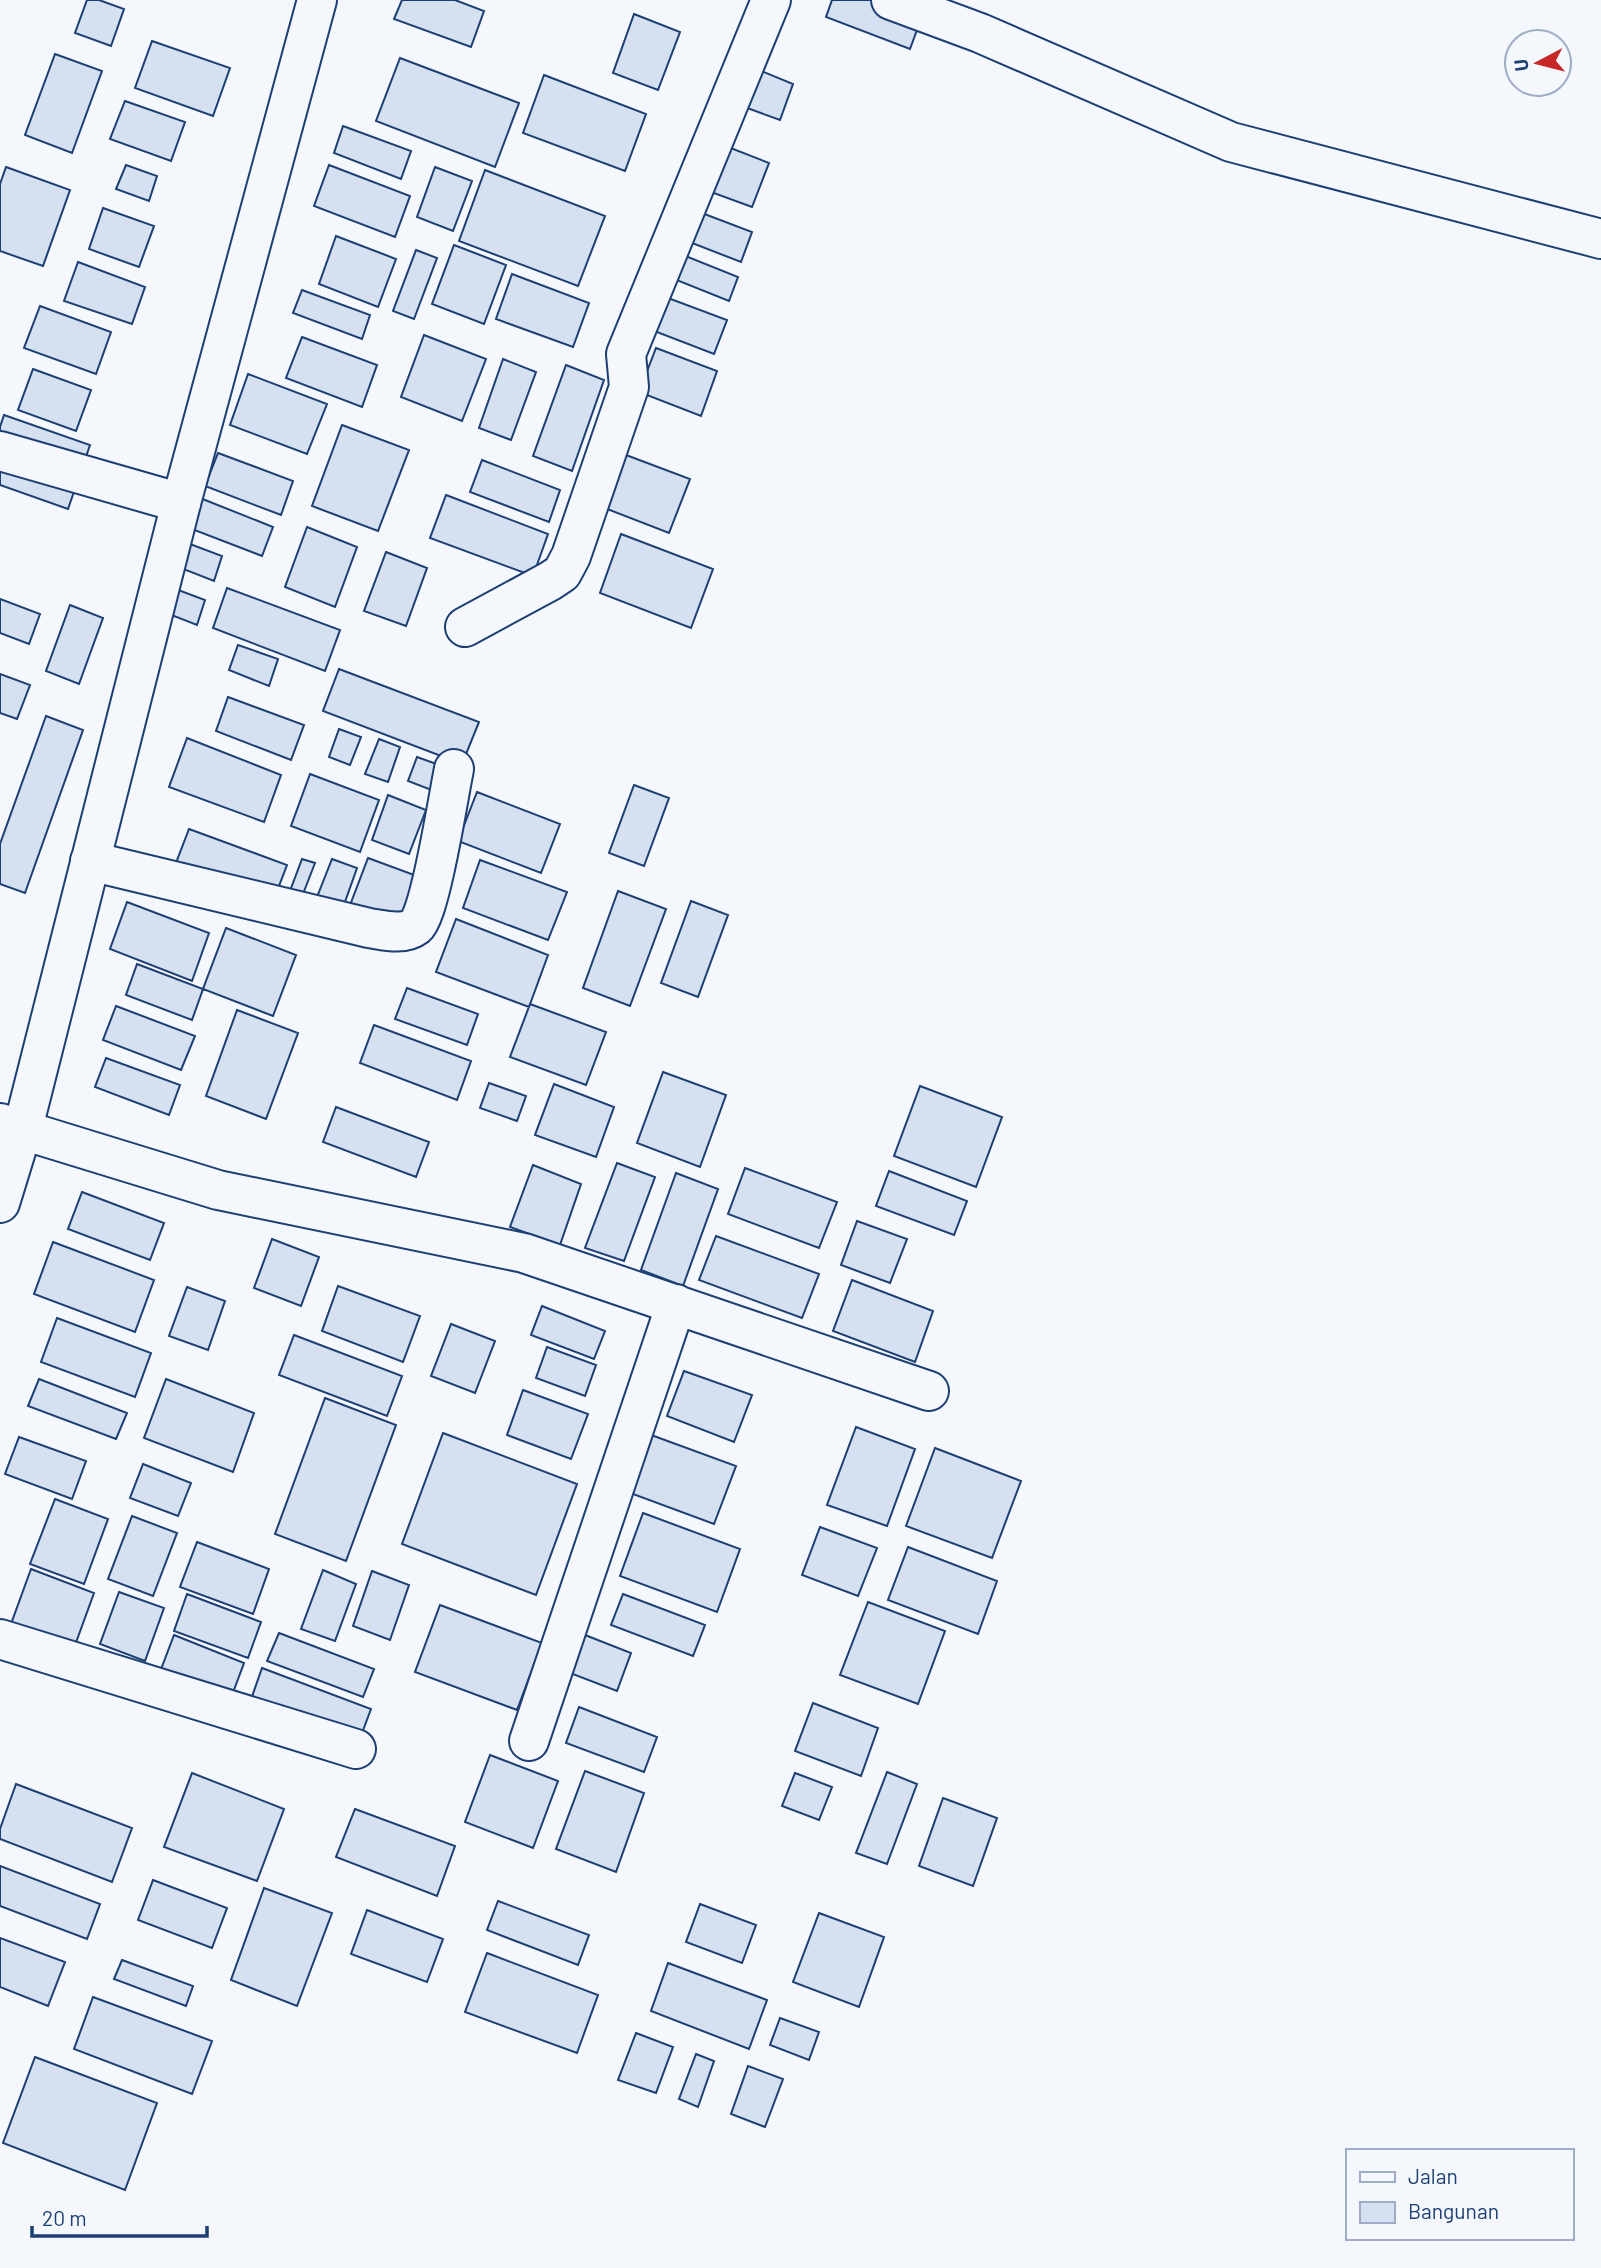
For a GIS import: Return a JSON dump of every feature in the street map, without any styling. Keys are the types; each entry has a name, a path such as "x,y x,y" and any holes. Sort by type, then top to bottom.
{"street":[{"path":"0,1203 11,1125 90,861 181,503 317,0"},
{"path":"465,626 550,581 562,573 572,556 629,387 626,354 771,0"},
{"path":"891,0 980,33 1231,142 1601,239"},
{"path":"0,451 181,503"},
{"path":"90,861 369,928 405,931 420,921 427,898 454,769"},
{"path":"11,1125 218,1190 523,1253 929,1391"},
{"path":"529,1741 676,1304"},
{"path":"0,1639 356,1749"}],"building":[{"path":"87,0 99,0 124,9 111,46 75,33"},
{"path":"402,0 455,0 484,11 471,47 394,19"},
{"path":"832,0 928,0 910,49 826,17"},
{"path":"634,14 680,32 658,90 613,73"},
{"path":"152,41 230,68 213,116 135,88"},
{"path":"55,54 102,71 72,153 25,135"},
{"path":"400,58 519,103 495,167 376,121"},
{"path":"759,70 793,84 780,120 747,108"},
{"path":"544,75 646,114 625,171 523,133"},
{"path":"125,101 185,122 171,161 110,139"},
{"path":"343,126 411,151 401,179 334,153"},
{"path":"705,138 769,163 752,207 689,184"},
{"path":"126,165 157,176 149,201 116,189"},
{"path":"329,165 410,196 395,237 314,206"},
{"path":"6,167 70,190 43,266 0,251 0,184"},
{"path":"435,167 472,181 453,231 417,217"},
{"path":"485,170 605,216 578,286 459,241"},
{"path":"686,207 752,232 741,262 674,236"},
{"path":"103,208 154,226 139,267 89,249"},
{"path":"336,236 396,259 378,307 319,284"},
{"path":"454,245 506,265 484,324 432,304"},
{"path":"416,250 437,258 414,319 393,311"},
{"path":"678,253 738,277 729,301 669,277"},
{"path":"78,262 145,287 132,324 64,301"},
{"path":"512,274 589,303 573,347 496,319"},
{"path":"636,286 727,320 714,354 623,319"},
{"path":"302,290 370,315 362,339 293,313"},
{"path":"40,306 111,332 96,374 24,348"},
{"path":"424,335 486,359 462,421 401,397"},
{"path":"302,337 377,365 362,407 286,378"},
{"path":"656,348 717,371 701,416 639,392"},
{"path":"503,359 536,372 511,440 479,428"},
{"path":"566,365 604,380 572,471 533,456"},
{"path":"33,369 91,390 76,431 18,410"},
{"path":"248,374 327,404 307,454 230,425"},
{"path":"4,415 90,445 68,509 0,485 0,427"},
{"path":"342,425 409,450 378,531 312,506"},
{"path":"218,453 293,481 281,515 205,486"},
{"path":"626,455 690,479 669,533 607,509"},
{"path":"482,460 560,490 549,522 470,492"},
{"path":"446,495 548,534 533,576 430,538"},
{"path":"195,496 273,527 262,556 184,526"},
{"path":"307,527 357,547 335,607 285,587"},
{"path":"621,534 713,569 691,628 600,593"},
{"path":"182,541 222,556 214,581 173,565"},
{"path":"386,552 427,568 406,626 364,611"},
{"path":"165,585 205,600 197,625 156,609"},
{"path":"227,588 340,630 325,671 213,628"},
{"path":"0,599 40,614 29,644 0,633"},
{"path":"70,605 103,618 79,684 46,671"},
{"path":"238,645 278,659 269,686 229,670"},
{"path":"339,669 479,722 462,764 323,711"},
{"path":"0,674 30,685 17,719 0,713"},
{"path":"228,697 304,725 291,760 216,731"},
{"path":"46,716 83,730 25,893 0,884 0,844"},
{"path":"339,729 361,737 350,765 329,757"},
{"path":"187,738 281,775 264,822 169,787"},
{"path":"379,739 400,747 388,782 365,774"},
{"path":"417,757 442,766 434,791 408,781"},
{"path":"310,774 379,800 360,852 291,826"},
{"path":"634,785 669,798 644,866 609,853"},
{"path":"477,792 560,824 541,873 458,841"},
{"path":"388,795 426,810 409,854 372,840"},
{"path":"189,829 287,865 269,912 171,876"},
{"path":"368,858 417,876 393,940 344,921"},
{"path":"302,859 315,863 296,912 284,907"},
{"path":"332,859 357,868 335,930 308,920"},
{"path":"480,860 567,892 548,940 463,908"},
{"path":"618,891 666,909 630,1006 583,988"},
{"path":"691,901 728,915 698,997 661,983"},
{"path":"127,902 209,933 192,981 110,949"},
{"path":"456,919 548,955 529,1007 436,972"},
{"path":"226,928 296,955 273,1016 203,989"},
{"path":"137,964 203,989 192,1020 126,995"},
{"path":"407,988 478,1014 467,1045 395,1019"},
{"path":"530,1004 606,1032 586,1085 510,1057"},
{"path":"116,1006 195,1036 181,1070 103,1040"},
{"path":"237,1010 298,1033 266,1119 206,1096"},
{"path":"374,1025 471,1061 457,1100 360,1063"},
{"path":"106,1058 180,1085 169,1115 95,1087"},
{"path":"663,1072 726,1095 700,1167 637,1143"},
{"path":"489,1083 526,1096 517,1121 480,1108"},
{"path":"554,1084 614,1107 596,1157 535,1135"},
{"path":"920,1086 1002,1117 976,1187 894,1156"},
{"path":"336,1107 429,1142 416,1177 323,1142"},
{"path":"617,1163 655,1177 624,1261 585,1248"},
{"path":"533,1165 581,1184 560,1245 510,1227"},
{"path":"745,1168 837,1202 819,1248 728,1214"},
{"path":"889,1171 967,1201 954,1235 876,1206"},
{"path":"676,1173 718,1189 683,1286 641,1270"},
{"path":"82,1192 164,1223 150,1260 68,1229"},
{"path":"857,1221 907,1239 890,1283 841,1265"},
{"path":"716,1236 819,1274 802,1318 699,1280"},
{"path":"272,1239 319,1257 301,1306 254,1288"},
{"path":"53,1242 154,1280 135,1332 34,1294"},
{"path":"852,1280 933,1311 915,1362 833,1331"},
{"path":"338,1286 420,1316 403,1362 322,1331"},
{"path":"187,1287 225,1301 208,1350 169,1336"},
{"path":"542,1306 605,1331 594,1359 531,1335"},
{"path":"57,1318 151,1353 135,1397 41,1362"},
{"path":"451,1324 495,1341 475,1393 431,1376"},
{"path":"294,1335 402,1376 387,1416 279,1375"},
{"path":"547,1347 596,1365 585,1396 536,1378"},
{"path":"684,1371 752,1395 734,1442 667,1416"},
{"path":"39,1379 127,1413 116,1439 28,1406"},
{"path":"166,1379 254,1413 233,1472 144,1438"},
{"path":"523,1390 588,1414 571,1459 507,1435"},
{"path":"325,1398 396,1425 346,1561 275,1534"},
{"path":"856,1427 915,1449 887,1526 827,1505"},
{"path":"643,1432 736,1466 714,1524 622,1490"},
{"path":"443,1433 577,1484 536,1595 402,1544"},
{"path":"19,1437 86,1461 72,1499 5,1474"},
{"path":"935,1448 1021,1481 992,1558 906,1526"},
{"path":"143,1464 191,1483 178,1516 130,1498"},
{"path":"55,1499 108,1519 84,1584 30,1564"},
{"path":"643,1513 740,1549 717,1612 620,1576"},
{"path":"132,1516 177,1533 153,1596 108,1579"},
{"path":"820,1527 877,1548 858,1596 802,1575"},
{"path":"197,1542 269,1569 253,1614 180,1587"},
{"path":"908,1547 997,1581 978,1634 888,1600"},
{"path":"31,1569 94,1593 70,1659 7,1635"},
{"path":"323,1570 356,1584 335,1641 301,1629"},
{"path":"372,1571 409,1585 390,1640 353,1626"},
{"path":"119,1592 164,1608 145,1661 100,1644"},
{"path":"187,1594 261,1622 248,1658 174,1631"},
{"path":"623,1594 705,1625 693,1656 611,1625"},
{"path":"868,1602 945,1631 918,1704 840,1675"},
{"path":"440,1605 542,1643 517,1710 415,1672"},
{"path":"279,1633 374,1669 363,1697 267,1661"},
{"path":"174,1635 244,1663 228,1706 157,1680"},
{"path":"585,1635 631,1653 617,1691 570,1673"},
{"path":"262,1668 371,1709 356,1749 248,1708"},
{"path":"813,1703 878,1728 861,1776 795,1751"},
{"path":"579,1707 657,1737 644,1772 566,1743"},
{"path":"490,1755 558,1781 533,1848 465,1822"},
{"path":"585,1771 644,1793 616,1872 556,1849"},
{"path":"887,1772 917,1784 887,1864 856,1853"},
{"path":"192,1773 284,1809 257,1881 164,1847"},
{"path":"795,1773 832,1787 819,1820 782,1806"},
{"path":"16,1784 132,1828 112,1882 0,1839 0,1829"},
{"path":"943,1798 997,1818 973,1886 919,1866"},
{"path":"355,1809 455,1846 437,1896 336,1857"},
{"path":"0,1866 100,1904 87,1939 0,1906"},
{"path":"153,1880 227,1908 212,1948 138,1920"},
{"path":"264,1888 332,1913 297,2006 231,1980"},
{"path":"498,1901 589,1935 578,1965 487,1930"},
{"path":"700,1904 756,1925 742,1963 686,1942"},
{"path":"367,1910 443,1939 427,1982 351,1954"},
{"path":"819,1913 884,1937 859,2007 793,1982"},
{"path":"0,1938 65,1962 48,2006 0,1987"},
{"path":"487,1953 598,1995 577,2053 465,2012"},
{"path":"122,1960 193,1986 186,2006 114,1979"},
{"path":"668,1963 767,2000 749,2049 651,2011"},
{"path":"93,1997 212,2041 192,2094 74,2049"},
{"path":"780,2018 819,2032 809,2060 770,2045"},
{"path":"636,2033 673,2047 656,2093 618,2080"},
{"path":"696,2054 714,2061 698,2107 679,2099"},
{"path":"35,2057 157,2103 125,2190 3,2143"},
{"path":"748,2066 783,2079 765,2127 731,2114"}]}
